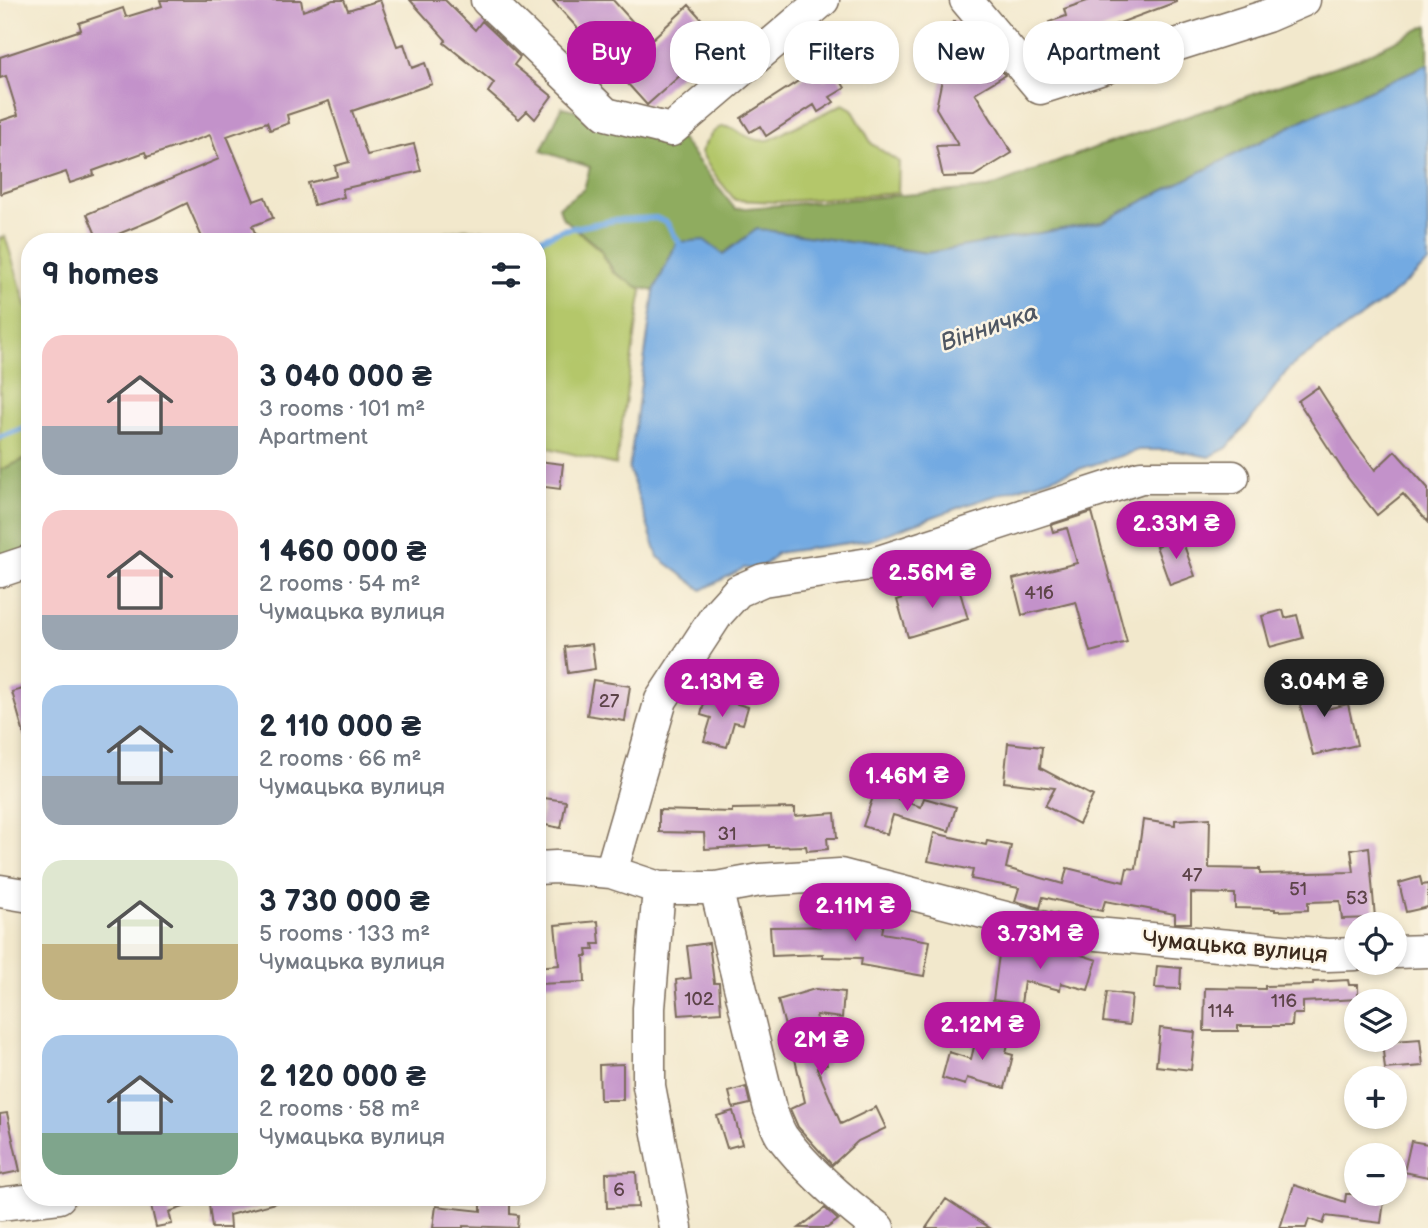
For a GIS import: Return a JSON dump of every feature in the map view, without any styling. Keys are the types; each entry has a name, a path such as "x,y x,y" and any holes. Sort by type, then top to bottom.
{"street":[{"path":"487,0 606,114 671,130 823,0"},
{"path":"967,0 1040,89 1267,16 1304,0"},
{"path":"611,872 661,700 718,613 738,592 763,580 876,563 1141,477 1233,477"},
{"path":"0,571 21,564"},
{"name":"Чумацька вулиця","path":"546,868 611,872 659,888 716,888 761,880 840,875 1052,930 1344,954"},
{"path":"659,888 649,1008 649,1086 676,1228"},
{"path":"716,888 770,1109 782,1137 816,1174 878,1228"},
{"path":"0,891 21,894"},
{"path":"1407,952 1428,951"},
{"path":"0,1204 21,1202"}],"green space":[{"path":"1428,25 1428,64 1307,118 1102,222 927,253 757,229 723,254 677,242 654,291 638,287 615,273 599,248 562,217 559,207 584,189 590,167 541,151 562,107 678,135 735,209 989,188 1094,148 1360,58"},
{"path":"843,104 852,109 872,144 899,162 898,193 777,202 735,200 711,170 701,152 717,129 732,128 757,140 768,140"},
{"path":"574,228 601,251 612,272 642,289 616,465 546,447 546,238"},
{"path":"465,229 486,233 445,233"},
{"path":"5,236 21,288 21,461 0,471 0,238"},
{"path":"21,461 21,564 0,571 0,470"}],"water":[{"path":"1428,64 1428,263 1392,295 1289,368 1227,448 1209,457 1173,450 1139,450 966,505 870,540 777,553 763,566 744,568 702,590 658,557 629,469 654,291 677,242 704,240 723,254 757,229 927,253 1102,222 1307,118"}],"building":[{"path":"160,0 301,0 303,11 333,0 344,0 348,10 380,0 397,46 404,44 412,68 425,63 432,84 352,111 367,155 414,144 421,171 342,189 344,197 314,205 308,183 337,176 335,166 349,162 329,101 287,115 289,123 270,130 267,122 227,136 254,201 265,197 273,218 252,226 255,233 200,233 187,203 121,233 95,233 87,214 219,159 210,135 147,157 145,152 93,171 94,175 70,183 66,172 0,194 0,121 18,115 6,76 0,78 0,57 81,30 79,23 123,8 126,17 162,6"},
{"path":"410,0 445,0 475,30 482,21 520,57 514,65 552,96 535,119 527,111 519,119 488,92 494,83 444,43 446,40"},
{"path":"552,0 613,0 632,21 571,21"},
{"path":"1090,0 1176,0 1125,21 1052,21 1066,16 1064,9"},
{"path":"689,5 703,21 672,21"},
{"path":"670,23 671,84 647,105 628,84 656,84 656,35"},
{"path":"794,84 843,84 845,88 830,97 834,102 818,112 814,105 766,136 760,126 750,132 741,118"},
{"path":"941,84 990,84 975,93 1012,153 974,176 943,177 936,146 958,145 936,108"},
{"path":"1318,387 1375,470 1395,451 1428,488 1428,522 1403,494 1377,515 1348,478 1298,401"},
{"path":"546,462 563,464 560,489 546,487"},
{"path":"1092,512 1127,642 1090,652 1076,602 1022,615 1013,579 1077,563 1067,528 1053,532 1051,525"},
{"path":"1181,537 1195,576 1170,585 1156,546"},
{"path":"957,582 968,619 908,637 897,600"},
{"path":"1283,610 1285,618 1297,615 1303,638 1270,647 1262,616"},
{"path":"592,644 595,669 568,673 565,647"},
{"path":"1313,673 1322,710 1348,704 1357,745 1313,755 1293,677"},
{"path":"593,680 630,686 625,721 587,715"},
{"path":"21,690 21,724 12,692"},
{"path":"706,695 748,707 743,724 734,722 727,747 704,741 711,718 701,715"},
{"path":"1008,743 1042,747 1040,768 1093,796 1079,824 1045,806 1055,788 1004,782"},
{"path":"875,791 921,807 924,798 956,807 949,831 893,815 887,834 863,826"},
{"path":"546,798 566,801 561,828 546,825"},
{"path":"795,808 795,816 835,813 837,838 827,838 828,849 807,851 806,846 769,845 705,849 704,833 659,832 659,810 732,812 732,809"},
{"path":"1210,818 1209,868 1260,869 1260,874 1354,872 1351,850 1369,847 1374,912 1344,912 1342,919 1340,901 1308,902 1308,910 1235,908 1235,894 1191,893 1191,923 1175,923 1175,914 1105,901 1102,911 1043,897 1040,908 1015,901 1019,888 971,879 973,870 928,861 934,833 986,845 987,841 1011,846 1006,868 1063,884 1067,868 1124,882 1127,868 1136,869 1143,820 1175,825 1175,820"},
{"path":"1420,877 1422,885 1428,884 1428,907 1406,912 1399,883"},
{"path":"866,901 887,906 882,933 930,941 924,976 861,965 862,958 823,957 823,954 772,956 770,927 861,926"},
{"path":"598,921 600,944 593,944 594,950 587,950 588,956 584,956 585,982 546,984 546,966 559,965 555,925"},
{"path":"709,943 714,983 719,983 721,1012 679,1015 676,980 691,978 687,946"},
{"path":"1042,946 1097,960 1088,990 1061,983 1060,990 1024,981 1021,1004 993,1000 1000,947 1041,953"},
{"path":"1157,966 1181,968 1180,989 1155,988"},
{"path":"1348,980 1349,985 1358,985 1358,989 1344,989 1344,1000 1303,1002 1303,1014 1293,1014 1292,1026 1238,1026 1238,1031 1204,1031 1205,988 1265,989 1265,986 1313,985 1313,982"},
{"path":"815,989 844,992 842,1018 816,1015 827,1065 817,1068 841,1124 876,1107 886,1128 858,1141 832,1165 798,1127 790,1109 805,1102 787,1025 785,1026 778,1000"},
{"path":"1107,992 1132,995 1129,1025 1103,1022"},
{"path":"1160,1028 1195,1032 1191,1070 1156,1066"},
{"path":"978,1031 1009,1039 1006,1053 1013,1055 1005,1088 967,1078 965,1085 942,1078 949,1052 971,1059"},
{"path":"1420,1039 1423,1066 1385,1066 1383,1052 1407,1052 1407,1040"},
{"path":"623,1064 623,1100 600,1100 599,1065"},
{"path":"746,1087 750,1104 733,1108 729,1092"},
{"path":"733,1111 742,1144 727,1148 717,1116"},
{"path":"7,1113 20,1171 0,1175 0,1114"},
{"path":"1411,1141 1428,1144 1428,1177 1407,1173"},
{"path":"636,1172 638,1207 607,1208 606,1173"},
{"path":"1294,1185 1344,1202 1344,1206 1383,1206 1381,1223 1326,1216 1323,1224 1309,1219 1306,1228 1280,1228"},
{"path":"946,1199 990,1228 926,1228"},
{"path":"151,1206 186,1206 169,1212 172,1224 156,1227"},
{"path":"209,1206 264,1206 229,1215 230,1228 212,1228"},
{"path":"436,1206 481,1211 481,1206 510,1206 510,1214 518,1215 517,1228 433,1228"},
{"path":"825,1208 838,1220 827,1228 799,1228"}],"waterway":[{"name":"Вінничка","path":"546,237 562,230 616,220 656,218 667,223 681,246"},
{"name":"Вінничка","path":"0,437 21,429"}]}
